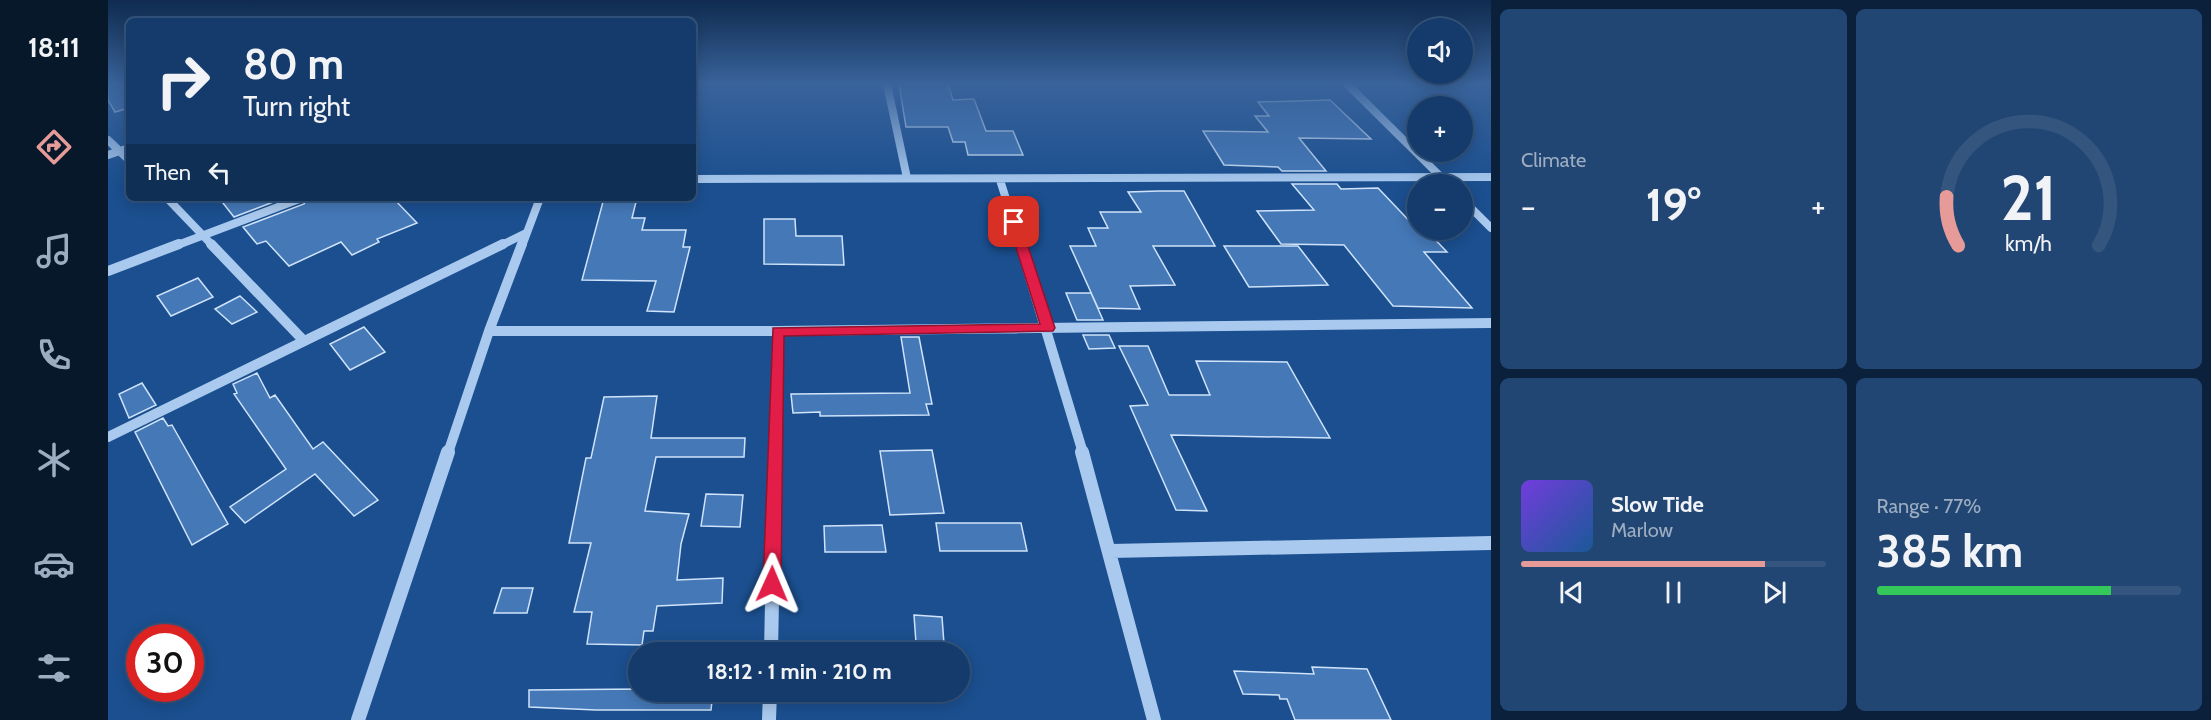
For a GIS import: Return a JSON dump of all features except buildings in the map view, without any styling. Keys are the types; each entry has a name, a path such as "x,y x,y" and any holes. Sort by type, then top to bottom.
{"street":[{"path":"894,118 907,178"},
{"path":"1381,118 1438,174"},
{"path":"108,140 126,157"},
{"path":"108,155 126,149"},
{"path":"1473,179 1491,177"},
{"path":"696,178 1407,181"},
{"path":"1000,180 1048,328 1111,551 1154,720"},
{"path":"170,201 304,341"},
{"path":"108,271 294,201"},
{"path":"358,720 489,331 539,201"},
{"path":"1473,210 1491,228"},
{"path":"108,436 526,233"},
{"path":"489,331 778,331 1491,323"},
{"path":"771,642 778,331"},
{"path":"1111,551 1491,543"},
{"path":"769,720 770,702"}],"route":[{"path":"772,584 778,331 1048,328 1014,222"}]}
